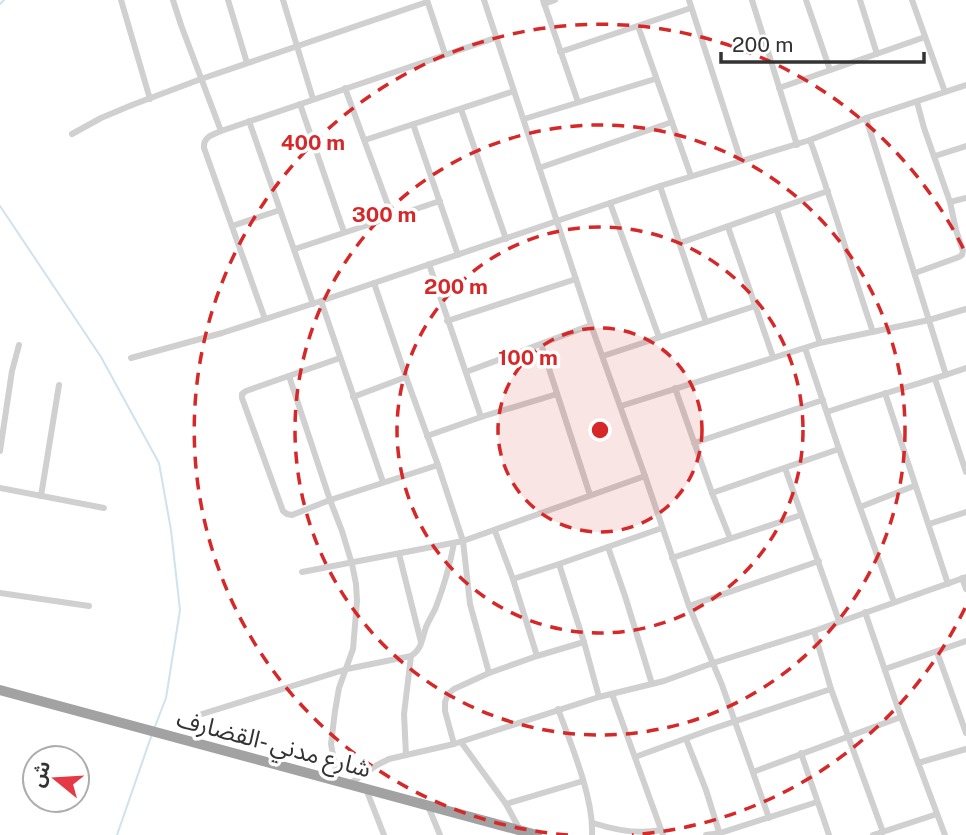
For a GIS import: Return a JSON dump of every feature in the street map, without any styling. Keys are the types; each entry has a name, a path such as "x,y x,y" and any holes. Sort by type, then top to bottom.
{"highway":[{"name":"شارع مدني -القضارف","path":"0,690 537,835"}],"street":[{"path":"121,0 150,99"},
{"path":"173,0 221,131"},
{"path":"228,0 247,63"},
{"path":"283,0 313,99"},
{"path":"484,0 591,325 672,558 769,818"},
{"path":"555,0 544,2 578,102"},
{"path":"689,0 741,161"},
{"path":"752,0 797,145"},
{"path":"806,0 830,70"},
{"path":"860,0 877,54"},
{"path":"912,0 945,92"},
{"path":"72,134 101,118 201,79 427,1 445,54"},
{"path":"560,52 691,8"},
{"path":"638,26 691,176"},
{"path":"779,88 925,37"},
{"path":"265,319 204,144 208,137 495,38"},
{"path":"524,119 655,79"},
{"path":"131,358 317,302 660,186 797,145 866,118 966,85"},
{"path":"345,88 393,216"},
{"path":"365,140 514,91"},
{"path":"915,273 962,255 963,251 917,102"},
{"path":"300,104 344,232"},
{"path":"461,109 506,239"},
{"path":"866,118 946,375"},
{"path":"249,121 280,210 340,358 383,482"},
{"path":"539,168 672,122"},
{"path":"413,124 458,255"},
{"path":"810,140 873,332"},
{"path":"935,156 966,146"},
{"path":"660,186 706,322"},
{"path":"680,243 828,191"},
{"path":"950,202 966,198"},
{"path":"295,249 440,201"},
{"path":"610,203 659,337"},
{"path":"232,226 280,210"},
{"path":"777,210 820,343"},
{"path":"728,227 772,357"},
{"path":"429,264 481,417"},
{"path":"447,321 576,279"},
{"path":"374,283 463,541 470,604 489,673"},
{"path":"603,356 755,306"},
{"path":"621,406 820,343 929,320 966,309"},
{"path":"466,372 591,325"},
{"path":"541,344 590,495"},
{"path":"0,451 12,371 19,345"},
{"path":"806,348 894,602"},
{"path":"340,358 242,394 283,511 292,514 438,465"},
{"path":"827,412 966,368"},
{"path":"289,376 352,564 357,601 353,649 339,688 331,744 343,783 389,759 458,743 558,709 652,684 964,578 966,589"},
{"path":"353,397 406,377"},
{"path":"935,379 966,472"},
{"path":"41,496 59,385"},
{"path":"675,388 730,538"},
{"path":"884,393 948,584"},
{"path":"428,436 557,394"},
{"path":"694,443 823,400"},
{"path":"712,493 839,449"},
{"path":"785,468 839,621"},
{"path":"302,572 463,541 645,476"},
{"path":"860,507 914,486"},
{"path":"0,488 104,508"},
{"path":"929,524 966,512"},
{"path":"672,558 801,515"},
{"path":"513,579 662,528"},
{"path":"495,531 537,656"},
{"path":"202,715 347,669 411,656 422,644 450,566 454,543"},
{"path":"608,547 652,684"},
{"path":"399,554 422,644"},
{"path":"689,606 819,561"},
{"path":"559,565 599,697"},
{"path":"0,593 89,606"},
{"path":"865,612 945,835"},
{"path":"814,631 831,689 883,832"},
{"path":"885,669 966,641"},
{"path":"520,830 506,804 458,743 445,711 445,702 454,689 489,673 584,642"},
{"path":"937,652 966,733"},
{"path":"407,755 404,714 411,656"},
{"path":"635,757 831,689"},
{"path":"593,823 643,834 662,832 611,694"},
{"path":"558,709 583,781 593,823 592,835"},
{"path":"753,772 901,718"},
{"path":"686,739 720,834"},
{"path":"918,763 966,749"},
{"path":"801,753 829,835"},
{"path":"506,804 583,781"},
{"path":"366,789 384,835"},
{"path":"706,835 720,834 817,802"},
{"path":"428,806 440,835"},
{"path":"873,835 937,814"}],"waterway":[{"path":"0,4 4,0"},
{"path":"0,206 101,357 159,463 171,530 180,610 166,698 154,729"},
{"path":"117,835 152,734"}]}
